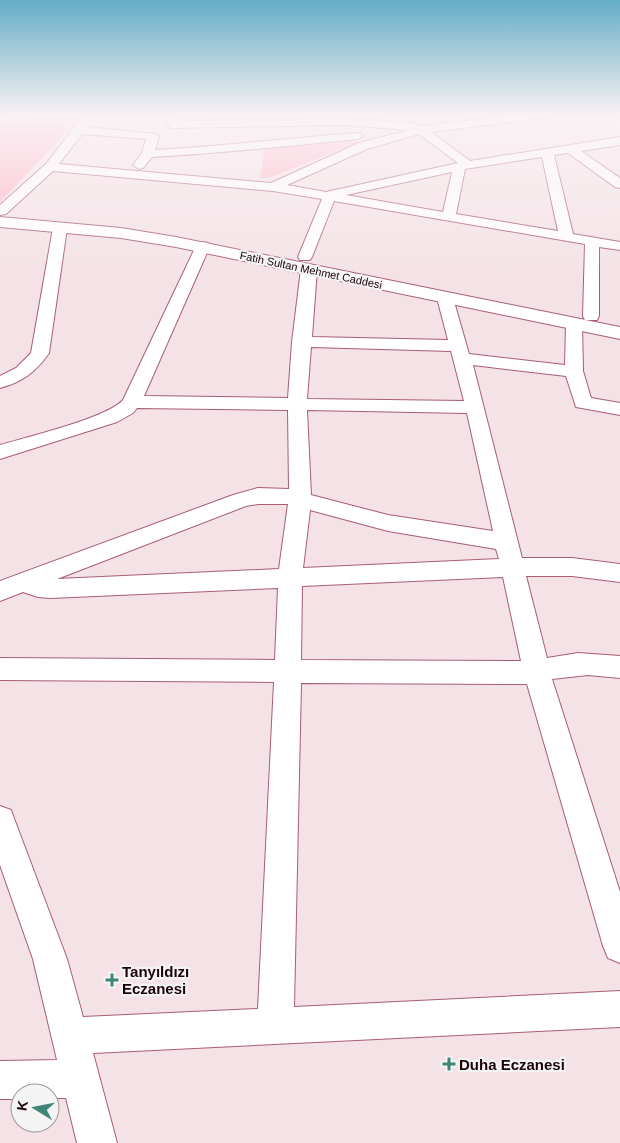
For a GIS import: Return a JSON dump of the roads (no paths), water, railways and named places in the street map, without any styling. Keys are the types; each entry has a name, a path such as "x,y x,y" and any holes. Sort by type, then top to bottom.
{"main road":[{"name":"Fatih Sultan Mehmet Caddesi","path":"0,215 60,228 121,233 307,263 445,298 620,333"},
{"path":"0,215 168,230 307,263 620,321"}],"street":[{"path":"0,215 49,168"},
{"path":"66,168 273,187 330,195 620,246"},
{"path":"132,174 137,168"},
{"path":"273,187 314,168"},
{"path":"330,195 449,168"},
{"path":"449,217 463,168"},
{"path":"551,168 567,238"},
{"path":"599,168 620,184"},
{"path":"275,1026 290,579 300,499 297,404 307,263 330,195"},
{"path":"0,382 25,371 40,354 60,228"},
{"path":"591,316 592,242"},
{"path":"0,452 110,418 126,409 132,402 203,246"},
{"path":"445,298 461,352 538,674 620,946"},
{"path":"574,324 574,370 583,404 620,409"},
{"path":"302,342 461,352 574,370"},
{"path":"132,402 474,407"},
{"path":"0,591 241,500 271,495 300,499 346,513 388,522 510,555 572,567 620,573"},
{"path":"24,583 38,588 50,589 290,579 510,555"},
{"path":"0,668 538,674 565,665 582,663 620,667"},
{"path":"0,821 50,959 97,1143"},
{"path":"70,1036 620,1009"},
{"path":"0,1080 81,1079"}],"place":[{"name":"Tanyıldızı Eczanesi","path":"112,980"},
{"name":"Duha Eczanesi","path":"449,1064"}]}
